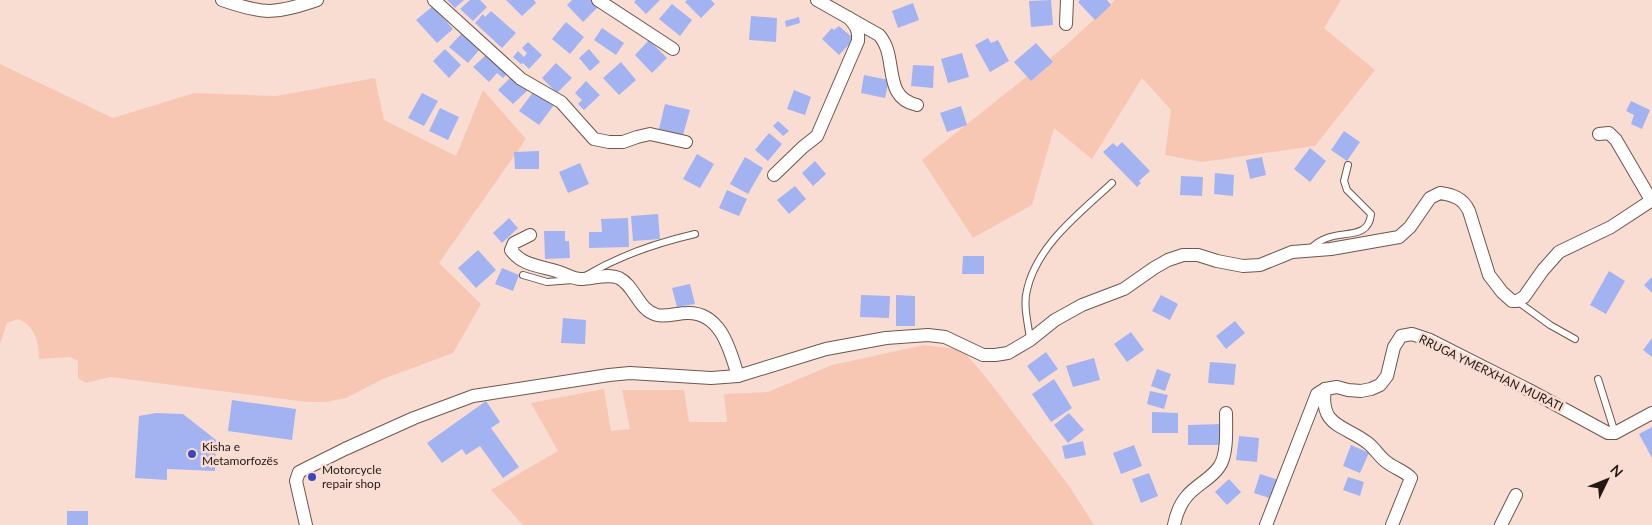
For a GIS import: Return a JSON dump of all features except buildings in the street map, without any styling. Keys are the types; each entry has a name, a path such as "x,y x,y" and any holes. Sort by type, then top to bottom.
{"street":[{"path":"222,0 244,4 263,12 285,10 317,0"},
{"path":"434,0 521,79 561,102 594,139 623,142 650,134 686,142"},
{"path":"598,0 673,49"},
{"path":"817,0 882,37 897,94 904,101 917,106"},
{"path":"1066,24 1067,0"},
{"path":"774,175 817,136 858,41 856,26 849,18"},
{"path":"306,525 296,481 299,472 414,418 473,396 630,373 710,378 738,376 826,349 886,338 928,335 946,337 983,355 1008,353 1030,340 1055,320 1082,305 1124,289 1168,260 1198,255 1243,266 1260,265 1292,252 1331,249 1399,236 1410,227 1430,198 1440,193 1450,195 1462,201 1467,207 1488,275 1512,301 1517,301 1524,297 1543,270 1559,252 1612,227 1652,200 1616,140 1609,133 1599,134"},
{"path":"530,235 514,243 511,250 516,257 529,264 579,279 619,278 629,287 649,312 659,316 688,312 701,314 713,322 721,332 730,350 738,376"},
{"name":"RRUGA YMERXHAN MURATI","path":"1325,389 1337,387 1361,391 1371,389 1380,384 1387,376 1394,347 1401,336 1412,334 1447,348 1608,433 1615,432"},
{"path":"1266,525 1316,394 1325,389"},
{"path":"1325,389 1323,402 1331,421 1368,443 1385,462 1407,473 1411,478 1392,525"},
{"path":"1174,525 1176,514 1187,496 1207,480 1220,466 1226,444 1226,413"},
{"path":"1615,432 1652,413"},
{"path":"1501,525 1516,495"}],"lane":[{"path":"1308,251 1328,237 1356,232 1365,229 1370,223 1371,214 1347,190 1344,181 1348,165"},
{"path":"1030,340 1026,305 1026,291 1030,278 1052,241 1112,184"},
{"path":"523,275 547,282 579,279 608,262 640,249 695,234"},
{"path":"1517,301 1550,325 1575,339"},
{"path":"1598,379 1615,432"}],"shaded area":[{"path":"1115,0 1341,0 1324,28 1375,70 1315,146 1202,162 1165,155 1171,110 1142,78 1092,159 1054,128 1032,205 973,238 922,160 1064,47"},
{"path":"0,64 113,118 194,93 276,96 375,78 384,120 456,156 483,90 526,139 439,263 481,304 453,353 383,379 346,398 325,402 307,402 110,377 86,383 78,378 78,361 70,357 39,359 35,335 24,322 18,319 7,323 0,344"},
{"path":"924,345 964,352 985,376 1069,486 1094,525 523,525 491,490 558,451 531,403 604,389 611,431 630,429 622,390 684,390 689,422 727,422 724,394 768,392 832,365"}],"place":[{"name":"Kisha e Metamorfozës","path":"192,454"},
{"name":"Motorcycle repair shop","path":"312,477"}]}
